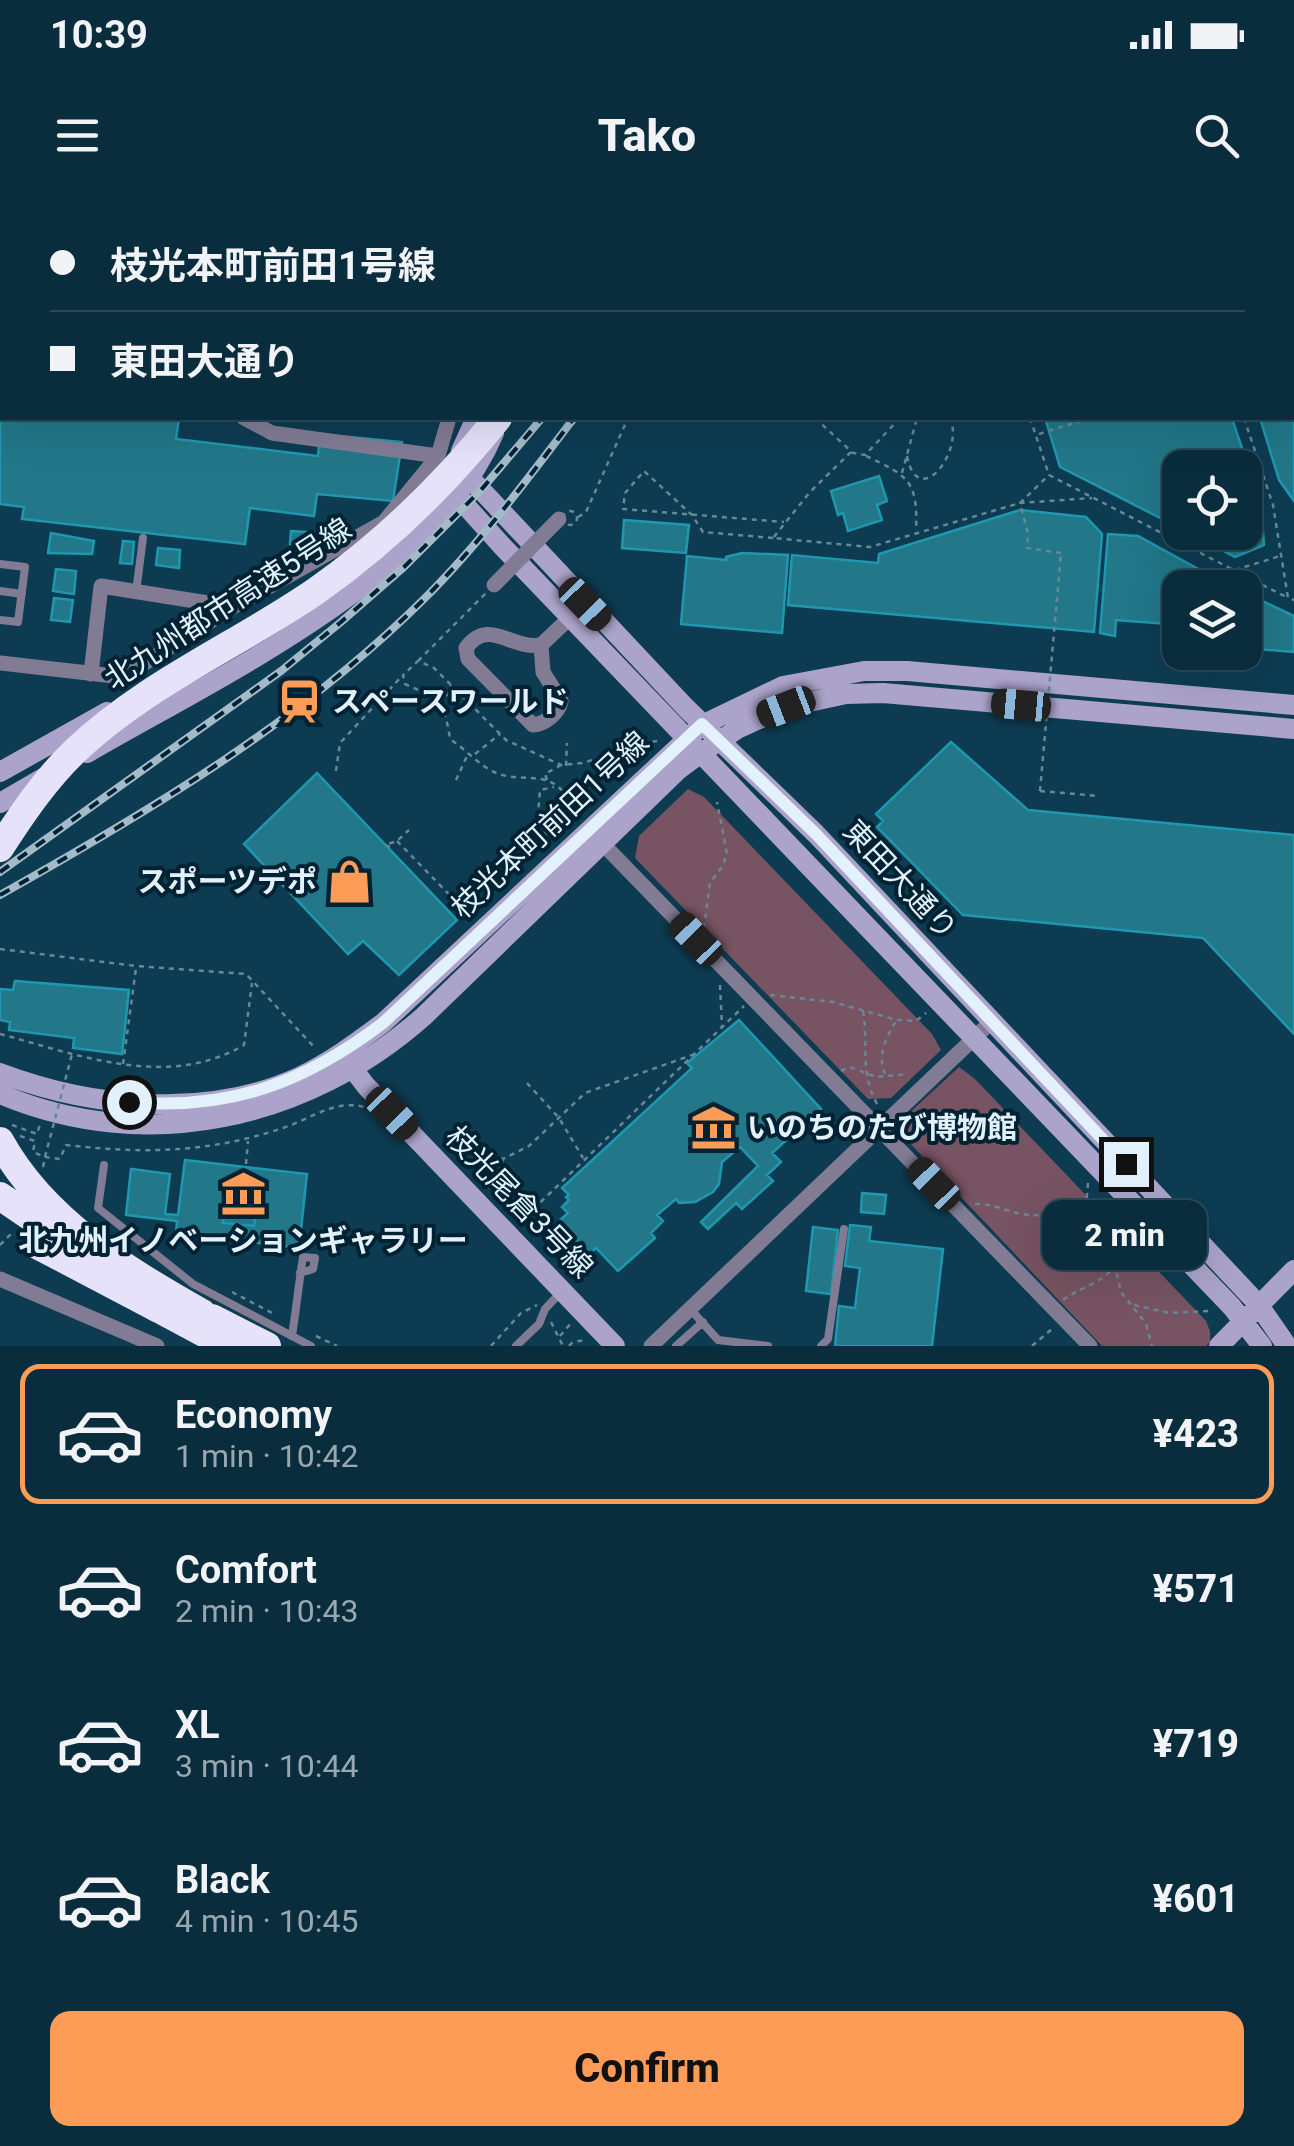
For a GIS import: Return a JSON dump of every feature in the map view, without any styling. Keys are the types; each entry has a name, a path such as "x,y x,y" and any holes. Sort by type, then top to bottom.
{"highway":[{"name":"北九州都市高速5号線","path":"0,848 31,802 74,752 170,678 285,611 378,544 446,479 497,420"},
{"path":"0,826 62,752 170,678"},
{"path":"0,1141 22,1174 64,1221 134,1274 202,1313"},
{"path":"0,1166 39,1216 68,1245 157,1308"},
{"path":"0,1196 101,1262 202,1313 280,1341"},
{"path":"12,1218 43,1249 228,1346"}],"street":[{"path":"248,420 272,433 443,464 471,479"},
{"path":"0,663 123,677 232,607 384,522 443,464 449,420"},
{"path":"0,772 262,624 368,551 408,517 475,420"},
{"path":"0,803 316,618 368,582 408,548 471,479 498,420"},
{"name":"東田大通り","path":"443,464 456,496 702,724 710,748 973,1037 1287,1346"},
{"name":"東田大通り","path":"471,479 685,738 710,748 816,834 991,1022 1252,1313 1262,1346"},
{"path":"494,585 559,519"},
{"path":"92,674 101,586 232,607"},
{"path":"541,645 543,672 561,702 545,722 533,724 465,652 474,638 485,633 498,634 518,646 541,645 578,611"},
{"name":"枝光本町前田1号線","path":"0,1073 25,1083 101,1100 157,1105 254,1093 347,1062 383,1023 685,738 702,724 782,686 864,671 926,672 1294,705"},
{"name":"枝光本町前田1号線","path":"0,1094 42,1110 88,1120 154,1124 208,1120 259,1110 305,1094 347,1062 424,1016 678,770 750,722 786,707 846,694 959,699 1294,728"},
{"path":"602,844 1090,1346"},
{"path":"651,1346 991,1022"},
{"name":"枝光尾倉3号線","path":"347,1062 614,1346"},
{"path":"1219,1346 1294,1270"},
{"path":"0,1279 157,1346"}],"lane":[{"path":"136,592 143,538"},
{"path":"0,564 26,567 18,622 0,620"},
{"path":"0,591 22,594"},
{"path":"104,1166 98,1208 193,1284 280,1341 311,1346"},
{"path":"821,1346 828,1339 844,1229"},
{"path":"280,1341 300,1273"},
{"path":"516,1346 539,1324 545,1308 562,1291"},
{"path":"691,1310 718,1340 768,1346"},
{"path":"676,1346 703,1322"}],"path":[{"path":"578,517 586,512 627,420"},
{"path":"817,420 850,452 902,473 912,484 916,534"},
{"path":"865,455 898,420"},
{"path":"902,473 916,420"},
{"path":"907,456 916,475 928,478 938,473 944,466 954,430 951,420"},
{"path":"1031,420 1049,475 1234,570 1281,556"},
{"path":"1036,435 1084,420"},
{"path":"1245,420 1272,505 1291,599"},
{"path":"772,538 850,452"},
{"path":"785,522 692,515 623,509 625,493 644,472 692,515 703,532 870,547 1020,503 1093,498"},
{"path":"1020,503 1049,475"},
{"path":"1020,503 1028,534 1027,548 1061,553 1040,791 1098,796"},
{"path":"1262,584 1291,599"},
{"path":"336,771 340,743 494,585"},
{"path":"418,661 434,668 500,734 566,766 567,743"},
{"path":"403,675 405,684 434,697 447,716 450,739 472,753 488,770 512,779 547,780 556,786 540,790 538,814 550,847"},
{"path":"434,697 447,694 451,686"},
{"path":"456,780 472,753 500,734"},
{"path":"581,816 545,774 561,764 583,763 613,754 618,746 656,741"},
{"path":"613,754 637,762"},
{"path":"704,932 710,883 727,854 717,802"},
{"path":"390,847 385,844 397,841 409,830"},
{"path":"397,841 475,921"},
{"path":"0,949 136,966 246,974 317,1050"},
{"path":"123,1065 136,966"},
{"path":"719,974 722,1029"},
{"path":"0,1034 108,1065 193,1064 225,1056 244,1045 252,982"},
{"path":"764,994 833,1002 897,1020 916,1022 929,1012"},
{"path":"514,1227 746,1004"},
{"path":"863,1009 867,1034 864,1070 878,1106"},
{"path":"886,1076 882,1054 897,1020"},
{"path":"481,1193 495,1181 503,1159 529,1146 584,1093 696,1053"},
{"path":"41,1172 72,1054"},
{"path":"840,1072 850,1068 876,1077 908,1074"},
{"path":"527,1084 559,1118 584,1160"},
{"path":"41,1123 37,1134 10,1124 8,1132 35,1141 32,1152 60,1159 66,1145 169,1152 219,1147 248,1140 346,1102 362,1106"},
{"path":"246,1164 248,1140"},
{"path":"456,1167 477,1153 503,1159"},
{"path":"1089,1182 1084,1219 1113,1258 1122,1292 1146,1324 1152,1346"},
{"path":"975,1204 993,1203 1026,1215 1042,1215 1069,1203 1084,1204"},
{"path":"0,1245 12,1218"},
{"path":"1063,1300 1081,1286 1107,1276 1115,1266"},
{"path":"1133,1305 1152,1311 1210,1311"},
{"path":"559,1337 575,1318"},
{"path":"1032,1346 1057,1324"},
{"path":"569,1346 586,1340 591,1343"}],"shaded area":[{"path":"688,789 704,797 932,1034 941,1050 891,1098 868,1099 635,858 639,836"},
{"path":"959,1067 975,1079 1206,1321 1210,1342 1206,1346 1102,1346 906,1139 907,1115"}],"building":[{"path":"0,420 179,420 176,439 318,456 320,434 402,442 393,501 317,494 314,516 250,508 245,544 22,519 24,507 0,504"},
{"path":"1046,420 1233,420 1243,450 1162,450 1162,519 1060,467"},
{"path":"1261,420 1294,420 1294,501 1279,480"},
{"path":"879,476 887,501 877,505 882,520 848,531 831,491"},
{"path":"1020,510 1086,517 1102,534 1094,632 788,605 792,555 878,563 879,554"},
{"path":"624,520 689,525 686,553 622,548"},
{"path":"291,531 319,533 317,553 307,552 306,559 295,558 296,544 290,544"},
{"path":"51,533 94,541 92,554 48,553"},
{"path":"1108,534 1138,536 1200,570 1162,570 1162,624 1116,620 1115,636 1100,633"},
{"path":"123,541 134,542 132,564 120,563"},
{"path":"158,548 180,550 179,568 156,565"},
{"path":"1222,550 1252,550 1235,557"},
{"path":"742,553 788,555 782,633 681,624 687,556 727,560 726,557"},
{"path":"56,569 76,571 74,594 53,591"},
{"path":"54,598 73,600 70,622 51,620"},
{"path":"1262,601 1294,616 1294,652 1262,649"},
{"path":"951,742 1028,810 1294,835 1294,1034 1203,938 963,915 877,827 883,821 876,814"},
{"name":"スポーツデポ","path":"317,773 457,920 399,975 363,941 348,954 244,844"},
{"path":"15,981 129,990 122,1054 73,1048 74,1038 9,1030 10,1022 0,1020 0,989 13,990"},
{"name":"いのちのたび博物館","path":"739,1020 821,1109 772,1153 781,1162 767,1175 773,1181 742,1209 736,1203 708,1229 701,1222 758,1166 740,1147 722,1162 719,1184 713,1192 695,1202 679,1203 676,1199 657,1215 663,1221 651,1233 655,1238 618,1271 596,1248 578,1264 552,1236 560,1229 556,1224 568,1213 562,1207 569,1195 562,1188 692,1068 687,1063"},
{"name":"北九州イノベーションギャラリー","path":"185,1160 307,1174 299,1248 176,1233 177,1221 126,1215 131,1169 170,1174 165,1214 178,1215"},
{"path":"229,1182 259,1186 254,1226 223,1223"},
{"path":"862,1193 886,1195 884,1214 861,1212"},
{"path":"850,1225 871,1227 869,1241 943,1249 932,1346 835,1346 839,1306 855,1308 860,1268 845,1266"},
{"path":"813,1227 838,1230 831,1294 806,1291"}],"railway":[{"path":"0,872 281,671 341,622 404,567 481,490 540,420"},
{"path":"0,895 168,797 327,685 444,578 572,420"}],"place":[{"name":"スペースワールド","path":"299,702"},
{"name":"スポーツデポ","path":"350,882"},
{"name":"いのちのたび博物館","path":"714,1128"},
{"name":"北九州イノベーションギャラリー","path":"243,1194"}],"route":[{"path":"129,1102 157,1105 254,1093 298,1078 342,1053 383,1023 702,724 816,834 1126,1164"}]}
